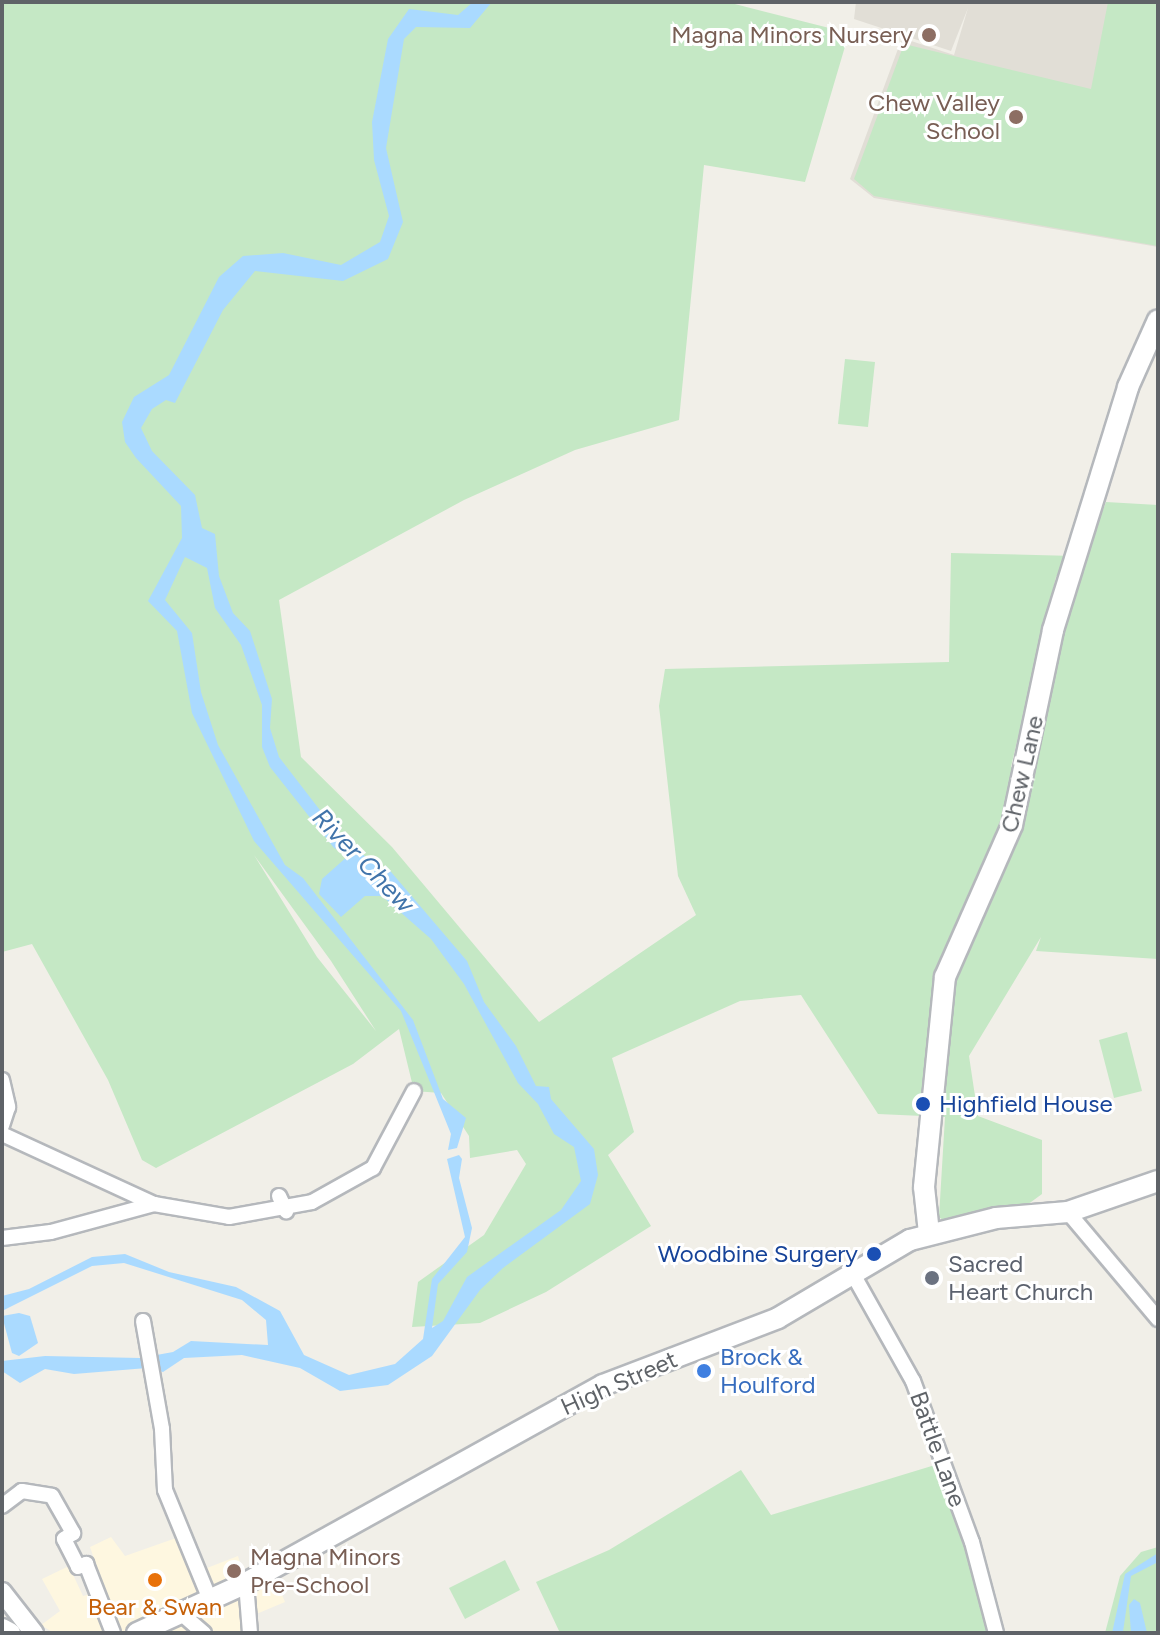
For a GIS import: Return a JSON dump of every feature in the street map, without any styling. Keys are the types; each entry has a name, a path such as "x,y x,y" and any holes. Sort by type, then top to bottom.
{"main road":[{"name":"Chew Lane","path":"929,1233 924,1187 945,977 1012,825 1053,630 1128,387 1158,320"},
{"name":"High Street","path":"137,1633 211,1602 603,1385 778,1318 929,1233 996,1218 1068,1212 1158,1181"},
{"path":"2,1629 10,1633"}],"street":[{"path":"2,1080 8,1107 2,1126"},
{"path":"2,1134 154,1204 205,1217 286,1211 325,1196 373,1168 414,1091"},
{"path":"279,1196 286,1211"},
{"path":"2,1238 51,1232 154,1204"},
{"path":"1068,1212 1158,1319"},
{"name":"Battle Lane","path":"854,1276 913,1381 972,1542 996,1633"},
{"path":"143,1321 152,1370 165,1490 211,1602"},
{"path":"2,1506 22,1491 52,1496 73,1533 64,1539 78,1567 86,1564 113,1633"},
{"path":"246,1583 250,1633"},
{"path":"2,1592 34,1633"},
{"path":"183,1615 204,1633"}],"shaded area":[{"name":"Chew Valley School","path":"856,2 1158,2 1158,247 874,198 850,179 902,38 954,55 968,8 951,51 854,19"},
{"path":"111,1537 125,1556 179,1537 194,1573 238,1556 245,1579 121,1633 54,1633 41,1625 60,1611 42,1579 69,1566 83,1596 95,1593 102,1582 90,1547"},
{"path":"276,1580 285,1602 254,1615 246,1633 162,1633"}],"green space":[{"path":"2,2 727,2 849,33 805,182 704,165 679,420 575,450 464,500 279,600 301,757 392,847 539,1022 696,915 678,876 659,706 665,669 949,662 951,553 1075,556 1056,577 1011,767 1034,770 1067,604 1106,502 1158,505 1158,959 1036,951 1041,937 969,1056 978,1116 1042,1140 1042,1194 990,1232 961,1234 939,1217 945,1117 878,1114 801,995 740,1001 612,1058 634,1132 608,1155 651,1226 546,1292 480,1323 412,1327 418,1282 484,1235 526,1164 517,1150 470,1158 469,1136 441,1093 414,1091 399,1029 353,1064 156,1168 142,1160 108,1080 32,944 2,952","holes":["254,855 331,961 376,1031 317,957"]},
{"name":"Chew Valley School","path":"1108,2 1158,2 1158,246 874,196 854,179 904,44 1091,89"},
{"path":"845,359 875,362 868,427 838,424"},
{"path":"1127,1032 1142,1091 1114,1098 1099,1040"},
{"path":"935,1465 970,1558 987,1633 560,1633 536,1582 609,1550 741,1470 771,1515"},
{"path":"1158,1547 1158,1633 1105,1633 1120,1576 1141,1552"},
{"path":"505,1560 520,1590 465,1619 449,1588"}],"water":[{"name":"River Chew","path":"473,2 492,2 470,28 416,27 404,39 386,148 403,222 388,259 343,281 255,271 223,310 175,403 166,400 152,409 141,428 152,451 195,495 202,528 215,534 219,576 233,613 250,631 272,699 270,728 279,757 343,840 381,868 386,866 467,961 484,1002 516,1046 536,1086 549,1087 551,1099 594,1149 598,1175 590,1204 503,1268 480,1290 432,1356 388,1385 340,1391 300,1368 242,1355 184,1358 163,1372 147,1368 74,1374 45,1369 20,1383 2,1371 2,1361 45,1356 140,1358 173,1352 191,1341 268,1345 266,1320 242,1300 124,1263 92,1266 2,1311 2,1296 29,1289 92,1257 125,1254 169,1272 236,1287 280,1311 304,1355 349,1375 395,1364 423,1339 432,1279 465,1237 447,1159 459,1155 462,1159 459,1178 472,1228 467,1252 438,1284 432,1328 443,1321 467,1277 561,1210 581,1181 574,1147 554,1134 538,1104 518,1083 464,984 431,939 382,896 365,896 341,917 319,894 322,879 349,855 334,848 270,767 262,747 262,705 241,645 215,608 207,568 185,557 165,600 192,633 201,692 218,745 285,865 303,878 413,1020 443,1099 466,1118 457,1148 448,1150 451,1134 401,1011 254,841 192,713 177,631 148,601 182,538 181,506 136,458 125,442 122,422 134,397 169,375 219,277 243,256 283,253 341,265 380,242 389,216 374,160 372,122 388,39 409,9 458,15"},
{"path":"19,1313 30,1316 38,1343 19,1356 12,1353 2,1316"},
{"path":"1158,1553 1158,1562 1131,1576 1123,1632 1112,1633 1125,1574"},
{"path":"1134,1599 1140,1603 1147,1633 1131,1633 1129,1605"}],"place":[{"name":"Magna Minors Nursery","path":"929,35"},
{"name":"Chew Valley School","path":"1016,117"},
{"name":"Highfield House","path":"923,1104"},
{"name":"Woodbine Surgery","path":"874,1254"},
{"name":"Sacred Heart Church","path":"932,1278"},
{"name":"Brock & Houlford","path":"704,1371"},
{"name":"Magna Minors Pre-School","path":"234,1571"},
{"name":"Bear & Swan","path":"155,1580"}]}
